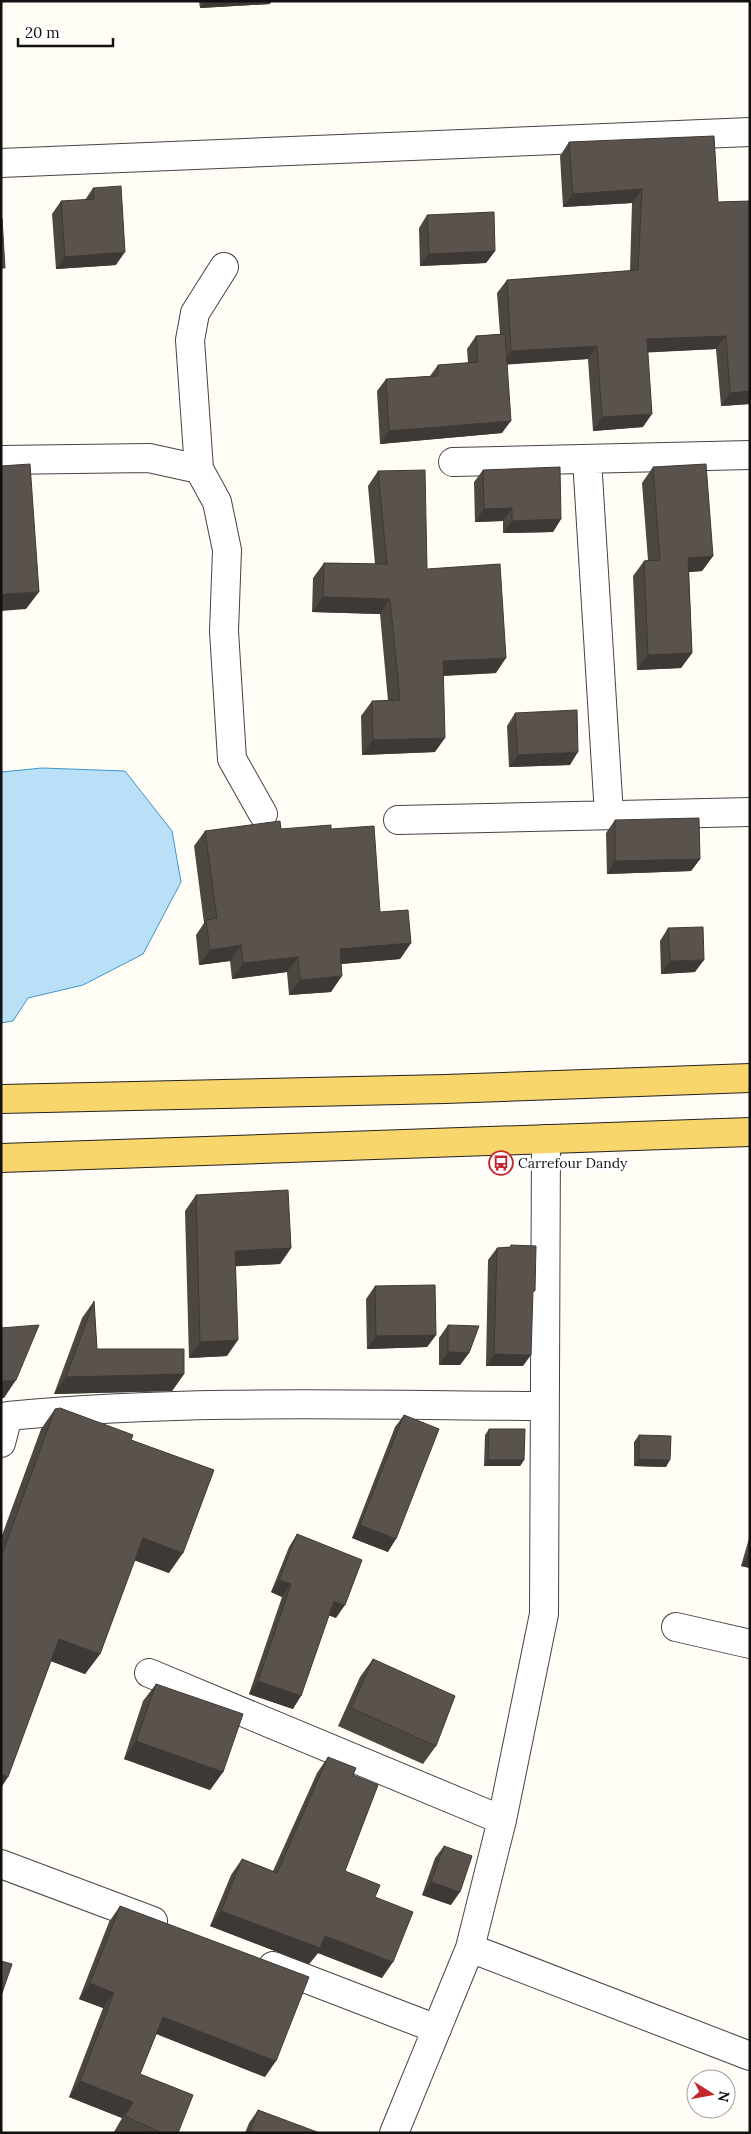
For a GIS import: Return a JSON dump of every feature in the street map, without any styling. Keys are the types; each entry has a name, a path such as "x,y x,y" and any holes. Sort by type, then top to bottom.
{"main road":[{"path":"1,1099 445,1089 750,1078"},
{"path":"1,1158 750,1132"}],"street":[{"path":"1,163 750,132"},
{"path":"224,267 195,314 190,340 199,469 217,502 228,550 224,631 232,759 263,814"},
{"path":"453,462 750,454"},
{"path":"1,460 149,458 199,469"},
{"path":"587,459 609,815"},
{"path":"398,820 750,812"},
{"path":"394,2133 470,1948 502,1820 544,1614 546,1140"},
{"path":"1,1444 5,1416 60,1411 202,1404 544,1406"},
{"path":"676,1627 750,1644"},
{"path":"149,1673 502,1820"},
{"path":"1,1864 181,1931"},
{"path":"470,1948 750,2056"},
{"path":"254,1959 437,2029"}],"water":[{"path":"42,768 125,771 172,831 181,882 143,954 83,985 28,998 13,1021 1,1023 1,772"}],"building":[{"path":"714,136 718,202 750,201 750,391 730,393 726,336 647,339 652,414 602,417 597,346 511,351 507,280 638,270 642,189 573,194 569,142"},
{"path":"121,186 125,252 65,257 61,201 94,199 93,188"},
{"path":"494,212 495,251 429,254 427,215"},
{"path":"2,218 5,268 1,268"},
{"path":"505,334 511,421 389,431 386,379 438,376 438,365 478,362 476,336"},
{"path":"30,464 39,592 1,594 1,466"},
{"path":"706,464 713,556 688,558 692,653 648,655 644,561 660,560 653,467"},
{"path":"560,467 561,519 512,521 512,508 484,509 483,470"},
{"path":"425,470 427,569 500,564 506,658 443,661 445,738 373,740 372,701 400,700 390,599 323,597 324,563 387,564 378,471"},
{"path":"577,710 578,752 518,755 515,713"},
{"path":"699,818 700,859 615,861 615,820"},
{"path":"280,821 281,829 331,825 331,829 374,826 380,912 408,910 411,943 340,949 342,976 300,980 298,957 243,963 241,945 210,950 206,920 217,918 205,831"},
{"path":"703,927 704,960 670,961 668,928"},
{"path":"288,1190 291,1248 235,1251 238,1340 200,1342 196,1195"},
{"path":"511,1245 536,1246 531,1355 494,1354 497,1248 511,1247"},
{"path":"435,1285 436,1335 376,1336 375,1286"},
{"path":"94,1301 97,1349 184,1349 184,1374 66,1377"},
{"path":"39,1325 16,1380 1,1381 1,1328"},
{"path":"448,1325 479,1326 469,1353 448,1352"},
{"path":"60,1408 133,1435 131,1440 214,1470 183,1553 143,1538 100,1654 59,1639 8,1777 1,1775 1,1557 55,1409"},
{"path":"404,1415 439,1429 396,1539 360,1525"},
{"path":"489,1429 525,1429 524,1460 488,1460"},
{"path":"639,1435 671,1436 670,1460 639,1459"},
{"path":"297,1534 362,1560 345,1605 334,1601 301,1696 258,1681 291,1584 279,1580"},
{"path":"373,1659 455,1696 436,1746 351,1708"},
{"path":"156,1684 243,1714 223,1772 136,1741"},
{"path":"328,1757 356,1768 353,1775 378,1785 345,1871 380,1885 375,1897 413,1912 393,1962 325,1936 320,1948 221,1911 242,1859 277,1873"},
{"path":"444,1846 472,1856 460,1892 431,1882"},
{"path":"120,1906 309,1977 276,2061 163,2017 140,2074 193,2095 178,2133 162,2133 125,2116 133,2102 80,2081 114,1993 90,1983"},
{"path":"1,1961 12,1964 1,1996"},
{"path":"258,2110 317,2132 249,2133"}],"place":[{"name":"Carrefour Dandy","path":"501,1163"}]}
